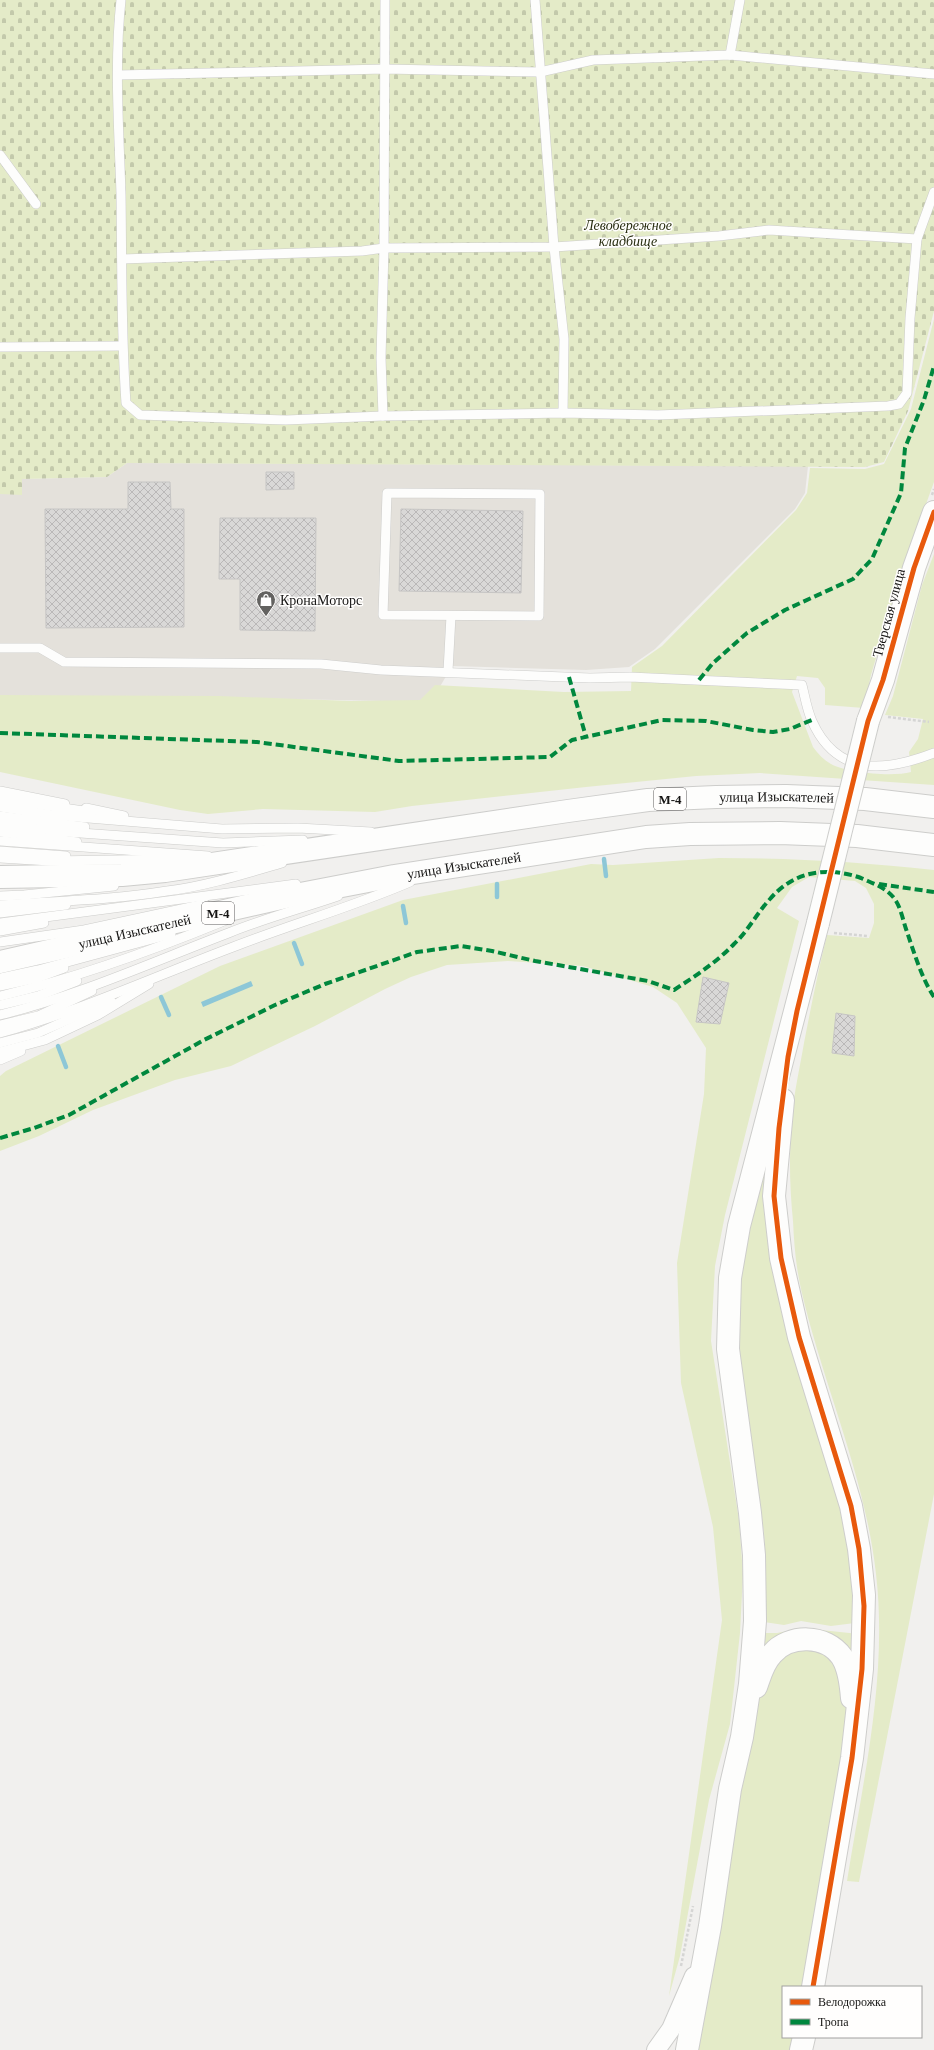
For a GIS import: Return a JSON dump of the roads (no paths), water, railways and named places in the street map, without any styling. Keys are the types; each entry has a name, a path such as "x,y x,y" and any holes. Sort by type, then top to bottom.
{"main road":[{"name":"Тверская улица","path":"825,928 883,680 914,568 934,512"},
{"name":"улица Изыскателей","path":"0,877 122,877 232,859 409,836 568,811 676,798 800,797 865,799 934,807"},
{"name":"улица Изыскателей","path":"0,962 126,940 290,896 394,876 639,838 690,834 780,833 857,836 934,845"},
{"path":"742,1737 750,1684 756,1592 750,1513 728,1349 730,1278 739,1226 825,928"},
{"path":"813,1986 852,1758 860,1690 864,1628 863,1581 859,1548 851,1506 842,1472 799,1337 781,1258 774,1196 779,1128 788,1057 825,928"},
{"path":"686,2050 710,1926 730,1789 742,1737 762,1671 776,1649 792,1641 800,1639 817,1641 837,1652 846,1664 853,1712 852,1758"},
{"path":"801,2050 804,2038"}],"street":[{"path":"656,2050 671,2029 685,1999 710,1926"}],"lane":[{"path":"121,0 118,75 122,259 122,346 126,403 140,415 286,420 383,416 562,414 658,415 888,406 899,404 907,393 910,318 917,239 934,192"},
{"path":"383,416 381,358 384,248 385,0"},
{"path":"535,0 554,247 564,340 562,414"},
{"path":"730,55 740,0"},
{"path":"118,75 385,69 540,72 593,60 730,55 934,74"},
{"path":"0,155 36,204"},
{"path":"122,259 362,251 384,248 554,247 719,236 769,230 917,239"},
{"path":"0,347 122,346"},
{"path":"387,493 540,494 539,616 451,616 383,616 387,493"},
{"path":"448,671 451,616"},
{"path":"0,648 40,648 64,662 321,664 381,670 448,671 802,685 812,720 828,746 840,757 860,764 889,767 908,763 934,753"},
{"path":"0,791 126,816 195,827"},
{"path":"0,799 52,808 126,816"},
{"path":"0,807 52,815 222,829 320,829 409,836"},
{"path":"0,816 193,841"},
{"path":"0,824 52,831 193,841 251,843 409,836"},
{"path":"0,832 140,850 232,859"},
{"path":"183,879 409,836"},
{"path":"0,841 140,850"},
{"path":"0,851 122,877"},
{"path":"0,913 29,911 202,885 304,857"},
{"path":"0,858 50,861 122,877"},
{"path":"0,868 122,877"},
{"path":"0,1025 38,1016 232,931 346,894 437,870"},
{"path":"0,1033 38,1023 235,946 374,898 437,870"},
{"path":"0,923 310,883 394,876"},
{"path":"0,886 122,877"},
{"path":"0,896 24,895 122,877"},
{"path":"0,951 84,930 310,883"},
{"path":"0,1005 38,996 227,919 290,896"},
{"path":"0,905 115,898"},
{"path":"0,931 115,909"},
{"path":"0,969 126,940 227,919"},
{"path":"0,942 84,930"},
{"path":"0,978 38,970 126,940"},
{"path":"0,986 37,978 126,940"},
{"path":"0,996 39,987 148,952"},
{"path":"0,1015 39,1005 166,959"},
{"path":"0,1043 38,1033 186,966"},
{"path":"0,1060 98,1015 153,982"},
{"path":"0,1052 45,1040"}],"water":[{"path":"251,981 253,986 203,1007 201,1002"}],"waterway":[{"path":"604,859 606,876"},
{"path":"497,884 497,897"},
{"path":"403,906 406,923"},
{"path":"294,943 302,964"},
{"path":"161,997 169,1015"},
{"path":"58,1046 66,1067"}],"place":[{"name":"КронаМоторс","path":"266,617"}],"park label":[{"name":"Левобережное кладбище","path":"628,234"}]}
